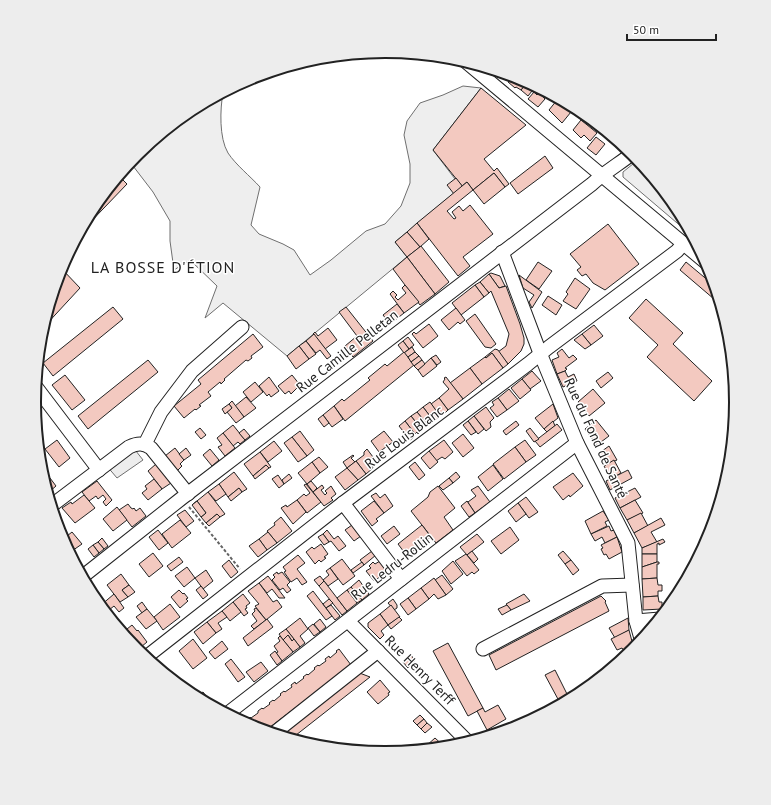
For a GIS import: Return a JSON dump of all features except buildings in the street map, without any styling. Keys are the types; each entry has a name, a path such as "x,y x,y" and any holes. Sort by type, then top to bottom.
{"street":[{"path":"485,73 696,255"},
{"name":"Rue Camille Pelletan","path":"86,574 602,175 612,170 627,157"},
{"name":"Rue Louis Blanc","path":"150,654 343,503 677,251 683,244"},
{"name":"Rue du Fond de Santé","path":"502,252 540,353 577,443 628,543 636,621 640,635"},
{"path":"145,444 161,412 192,371 242,327"},
{"path":"41,394 99,470"},
{"path":"56,502 129,447 138,443 145,444 157,455 185,496"},
{"name":"Rue Ledru-Rollin","path":"232,710 577,443"},
{"path":"343,503 401,579"},
{"path":"483,648 602,586 632,585"},
{"path":"636,621 653,620"},
{"name":"Rue Henry Terff","path":"348,621 464,738"},
{"path":"278,730 378,652"}],"path":[{"path":"185,496 247,578"}],"shaded area":[{"path":"463,86 481,88 433,150 455,179 454,193 395,242 407,257 287,356 223,303 205,318 217,286 190,260 174,270 170,241 170,221 153,192 134,167 158,143 194,116 222,99 221,123 225,147 235,162 260,187 251,225 259,234 294,250 310,275 366,231 385,224 401,206 410,183 410,164 404,135 407,121 420,103"},
{"path":"633,163 659,193 682,228 623,177 623,172"},
{"path":"132,446 143,460 117,478 106,465"}],"district":[{"name":"LA BOSSE D'ÉTION","path":"163,267"}]}
